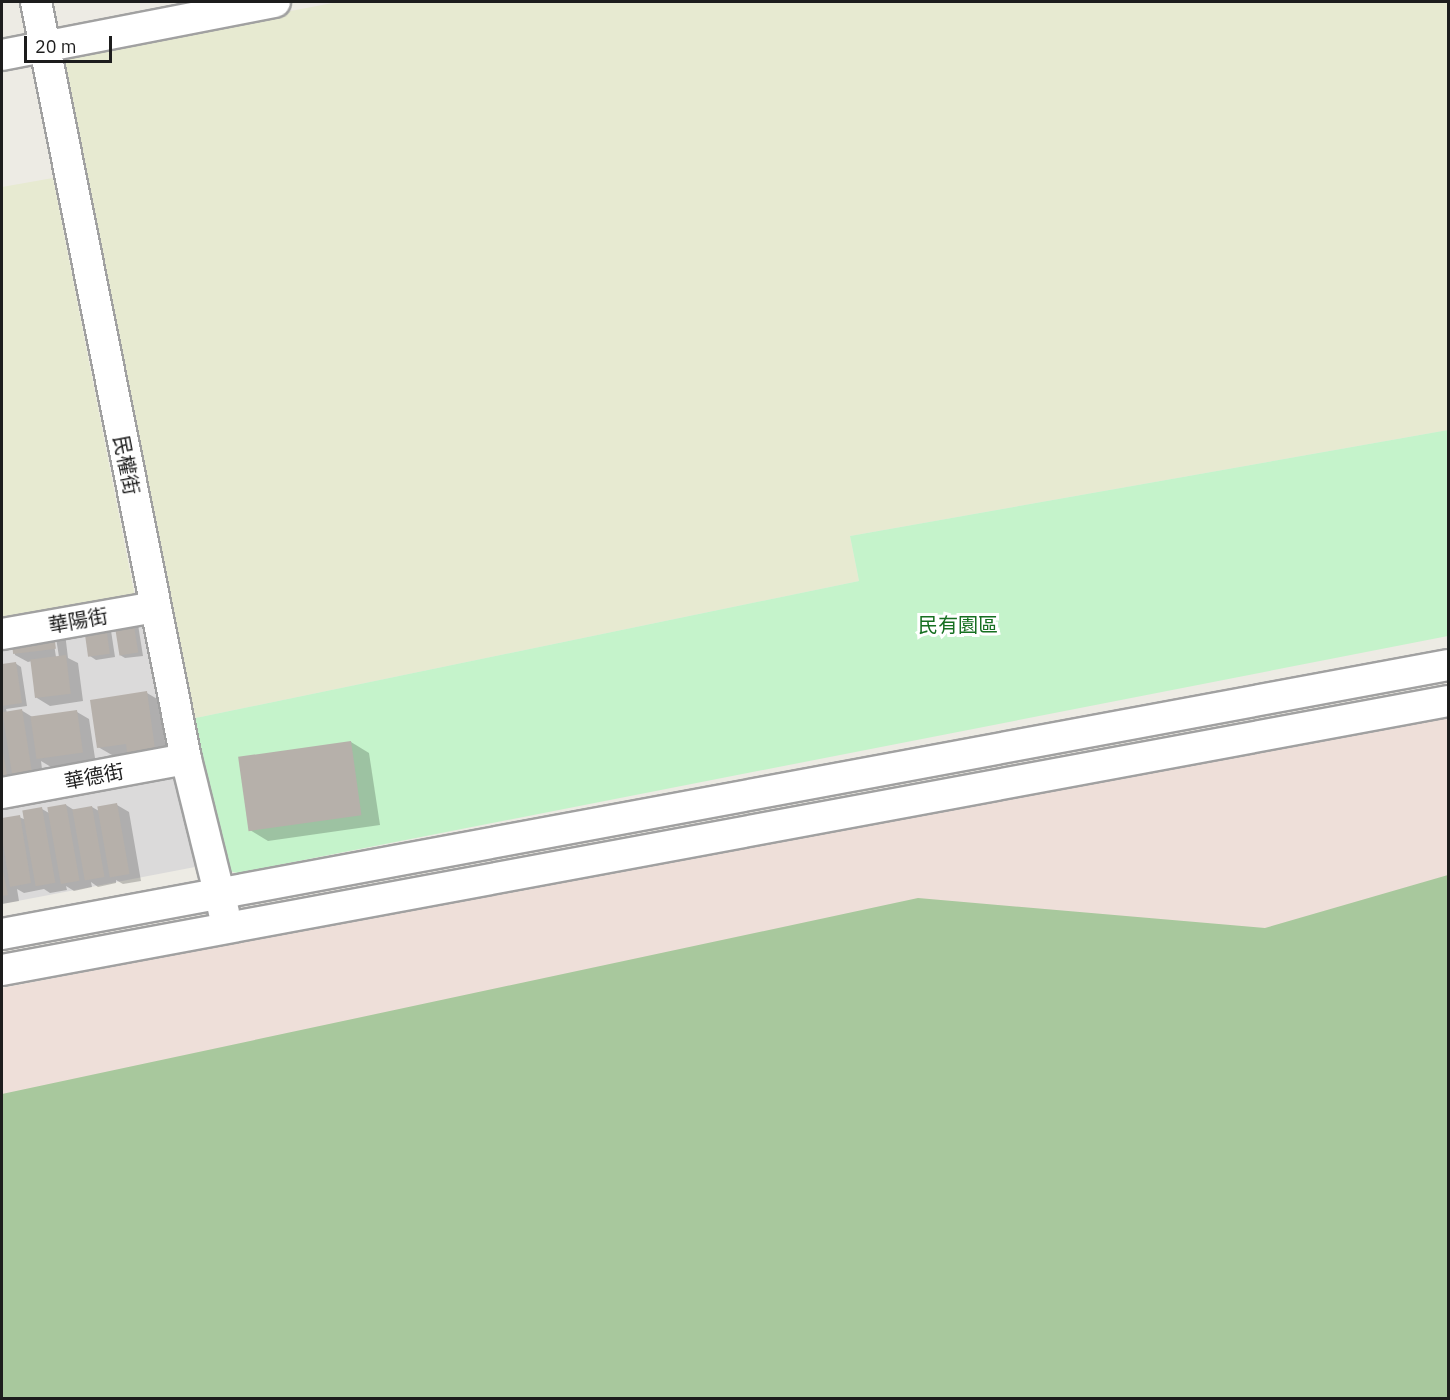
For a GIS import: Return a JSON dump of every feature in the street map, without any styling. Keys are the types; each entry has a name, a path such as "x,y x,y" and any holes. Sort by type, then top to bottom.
{"street":[{"name":"民權街","path":"36,2 186,759 221,892 227,926"},
{"path":"2,55 275,2"},
{"name":"華陽街","path":"2,634 155,607"},
{"path":"2,934 1449,664"},
{"path":"2,970 227,926 1449,701"},
{"name":"華德街","path":"2,793 186,759"}],"shaded area":[{"path":"148,607 195,867 2,904 2,633"},
{"path":"1448,711 1448,1398 2,1398 2,988"}],"green space":[{"path":"338,2 1448,2 1448,430 850,536 859,581 186,720 60,55"},
{"path":"53,178 135,597 2,622 2,187"},
{"name":"民有園區","path":"1448,430 1448,636 237,873 225,870 186,720 859,581 850,536"},
{"path":"1448,875 1448,1398 2,1398 2,1094 918,898 1265,928"}],"building":[{"path":"132,613 138,653 119,655 113,616"},
{"path":"52,617 56,649 13,654 9,622"},
{"path":"105,619 110,654 88,657 83,622"},
{"path":"66,655 71,694 35,698 30,659"},
{"path":"16,662 22,703 2,706 2,664"},
{"path":"147,691 156,756 128,761 126,744 97,748 90,700"},
{"path":"22,709 33,777 13,780 2,712"},
{"path":"77,710 83,753 36,759 30,717"},
{"path":"351,741 361,815 249,831 238,757"},
{"path":"2,747 8,780 2,782"},
{"path":"117,803 130,874 110,877 97,806"},
{"path":"66,804 80,881 61,884 47,807"},
{"path":"92,806 105,877 85,880 72,809"},
{"path":"42,807 55,883 36,886 22,810"},
{"path":"20,815 31,883 10,887 2,838 2,818"},
{"path":"2,867 8,895 2,896"}]}
